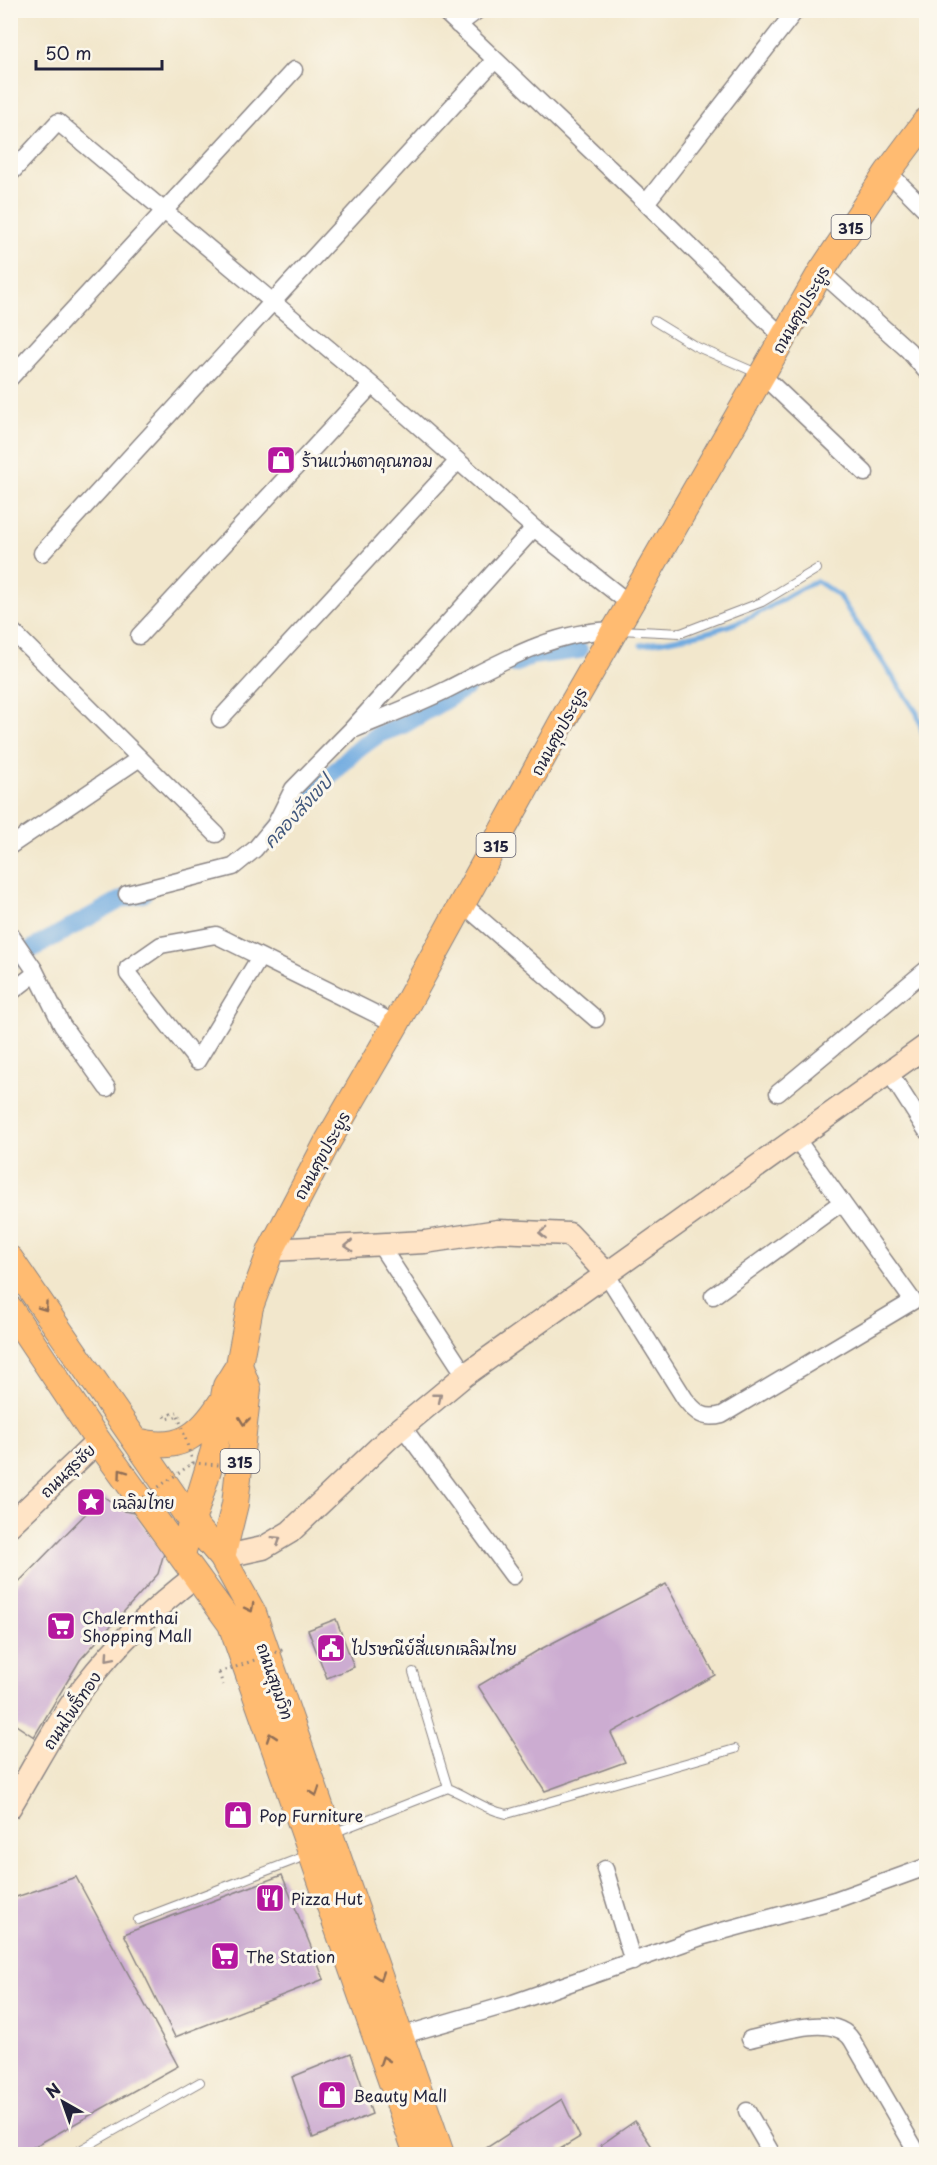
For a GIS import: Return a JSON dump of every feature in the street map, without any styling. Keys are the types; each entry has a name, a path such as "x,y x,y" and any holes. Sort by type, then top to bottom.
{"main road":[{"name":"ถนนศุขประยูร","path":"182,1554 214,1450 226,1386 239,1365 250,1307 271,1250 328,1141 396,1024 615,630 821,272 888,172 927,121"},
{"name":"ถนนสุขุมวิท","path":"10,1259 191,1521 222,1557 253,1613 441,2154"},
{"name":"ถนนสุขุมวิท","path":"10,1309 98,1441 231,1624 417,2154"},
{"name":"ถนนศุขประยูร","path":"222,1557 235,1504 248,1389 239,1365"},
{"path":"137,1441 167,1446 185,1439 202,1428 223,1401"},
{"path":"197,1575 222,1557"}],"street":[{"path":"443,10 494,61 646,203 783,338"},
{"path":"458,25 478,10"},
{"path":"646,203 796,10"},
{"path":"42,553 494,61"},
{"path":"10,378 294,70"},
{"path":"10,174 58,122 372,385 534,528 630,604"},
{"path":"888,172 927,210"},
{"path":"821,272 927,371"},
{"path":"762,375 865,473"},
{"path":"139,636 372,385"},
{"path":"220,719 458,461"},
{"path":"127,894 233,867 255,849 275,825 293,789 351,730 534,528"},
{"path":"10,629 216,834"},
{"path":"351,730 398,712 543,643 585,630 615,630"},
{"path":"10,846 140,758"},
{"path":"463,904 596,1019"},
{"path":"11,935 35,971 62,1025 107,1088"},
{"path":"260,957 197,1061 129,974 128,968 161,945 216,935 396,1024"},
{"path":"778,1094 927,970"},
{"path":"10,993 35,971"},
{"path":"222,1557 263,1548 290,1532 402,1426 465,1375 605,1272 927,1046"},
{"path":"889,1072 927,1130"},
{"path":"271,1250 425,1242 498,1231 569,1234 605,1272 685,1399 696,1413 711,1418 722,1415 913,1301 795,1137"},
{"path":"713,1296 842,1202"},
{"path":"381,1245 465,1375"},
{"path":"402,1426 513,1576"},
{"name":"ถนนสุรชัย","path":"10,1525 98,1441"},
{"name":"ถนนโพธิ์ทอง","path":"10,1807 84,1686 113,1652 165,1600 197,1575"},
{"path":"400,2036 513,2003 704,1936 835,1900 927,1867"},
{"path":"605,1869 633,1962"},
{"path":"750,2039 806,2027 844,2029 918,2154"},
{"path":"747,2110 772,2154"}],"lane":[{"path":"654,321 695,346 762,375"},
{"path":"615,630 681,633 762,602 816,569"},
{"path":"413,1672 448,1788"},
{"path":"330,1834 448,1788 464,1794 487,1810 507,1814 735,1749"},
{"path":"138,1920 312,1854"},
{"path":"73,2154 200,2082"}],"path":[{"path":"182,1416 166,1419 165,1416 177,1413 193,1463"},
{"path":"124,1511 193,1463 256,1468"},
{"path":"223,1685 219,1673 285,1649"}],"building":[{"name":"Chalermthai Shopping Mall","path":"103,1496 124,1511 134,1513 164,1553 158,1574 80,1660 34,1737 10,1721 10,1591"},
{"path":"666,1584 715,1675 611,1733 625,1762 545,1791 478,1686 537,1651"},
{"name":"ไปรษณีย์สี่แยกเฉลิมไทย","path":"336,1619 354,1667 327,1678 308,1630"},
{"name":"The Station","path":"282,1875 324,1979 175,2037 124,1934"},
{"path":"76,1877 178,2066 21,2154 10,2154 10,1899"},
{"name":"Beauty Mall","path":"351,2053 372,2114 313,2138 292,2077"},
{"path":"562,2099 580,2137 560,2149 562,2154 477,2154"},
{"path":"635,2121 657,2154 607,2154 601,2145"}],"waterway":[{"path":"641,645 726,627 760,612 817,581 838,595 917,713 926,744"},
{"name":"คลองสังเขป","path":"514,664 531,656 579,650"},
{"name":"คลองสังเขป","path":"274,833 354,752 379,734 405,724 467,687"},
{"name":"คลองสังเขป","path":"10,961 122,899 143,894"}],"place":[{"name":"ร้านแว่นตาคุณทอม","path":"281,460"},
{"name":"เฉลิมไทย","path":"91,1502"},
{"name":"Chalermthai Shopping Mall","path":"61,1626"},
{"name":"ไปรษณีย์สี่แยกเฉลิมไทย","path":"331,1648"},
{"name":"Pop Furniture","path":"238,1815"},
{"name":"Pizza Hut","path":"270,1898"},
{"name":"The Station","path":"225,1956"},
{"name":"Beauty Mall","path":"332,2095"}]}
